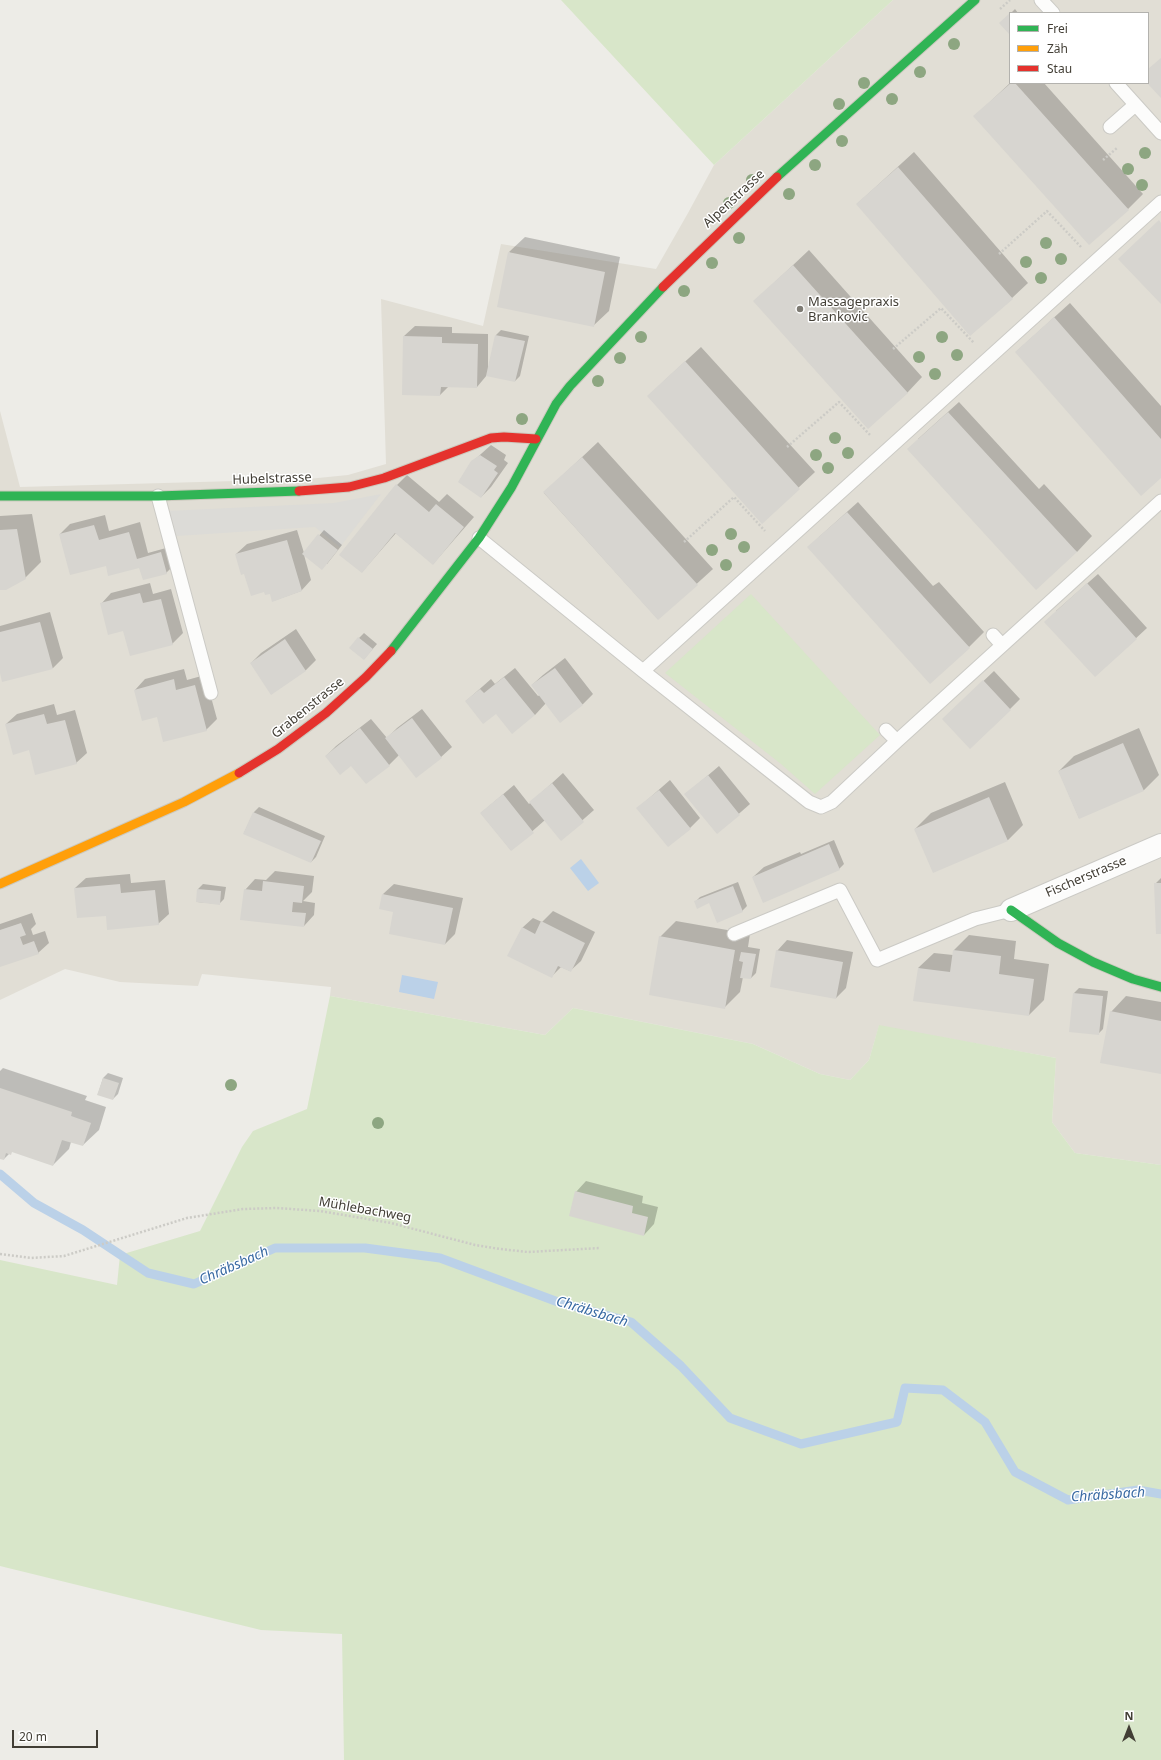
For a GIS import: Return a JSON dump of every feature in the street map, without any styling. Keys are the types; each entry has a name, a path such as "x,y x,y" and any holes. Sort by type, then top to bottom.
{"street":[{"name":"Alpenstrasse","path":"536,439 556,404 570,386 672,277 754,197 975,0"},
{"name":"Hubelstrasse","path":"0,496 158,496 309,491 349,487 384,478 491,438 536,439"},
{"name":"Grabenstrasse","path":"0,884 184,802 250,767 278,749 326,712 366,677 399,642 479,538 511,488 536,439"},
{"name":"Fischerstrasse","path":"1011,910 1161,845"},
{"path":"1011,910 1058,943 1093,962 1133,979 1161,987"}],"lane":[{"path":"1041,0 1051,12"},
{"path":"1117,84 1161,133"},
{"path":"1110,127 1135,105"},
{"path":"643,671 1161,202"},
{"path":"158,496 211,693"},
{"path":"479,538 643,671 815,806 821,807 827,806 832,802 1002,645 1104,546 1161,501"},
{"path":"993,635 1002,645"},
{"path":"886,730 897,741"},
{"path":"734,934 840,890 877,960 975,919 1011,910"}],"path":[{"path":"998,10 1010,0"},
{"path":"1103,160 1109,155"},
{"path":"999,254 1047,211 1079,246"},
{"path":"893,349 941,308 974,342"},
{"path":"787,447 839,402 868,433"},
{"path":"684,542 734,497 763,529"},
{"name":"Mühlebachweg","path":"0,1254 31,1258 64,1256 96,1248 127,1236 187,1218 217,1212 277,1208 320,1211 391,1223 475,1245 500,1249 528,1252 600,1248"}],"shaded area":[{"path":"893,0 1161,0 1161,1165 1075,1153 1052,1122 1056,1058 879,1026 869,1060 850,1080 820,1074 753,1044 573,1008 545,1035 330,996 331,987 202,974 198,986 120,982 65,969 0,1000 0,411 20,487 308,479 348,475 386,464 381,299 483,326 501,244 656,269 714,165"},
{"path":"381,494 340,547 315,527 176,536 167,511 334,503"}],"green space":[{"path":"561,0 893,0 714,165"},
{"path":"751,594 880,735 815,794 781,764 665,673"},
{"path":"330,996 545,1035 573,1008 753,1044 820,1074 850,1080 869,1060 879,1025 1056,1058 1052,1122 1075,1153 1161,1165 1161,1760 344,1760 342,1634 261,1630 0,1566 0,1260 117,1285 120,1255 200,1231 242,1147 253,1131 307,1109"}],"water":[{"path":"581,859 599,883 588,891 570,868"},
{"path":"402,975 438,982 434,999 399,992"}],"building":[{"path":"1009,14 1009,34 999,23"},
{"path":"1161,58 1161,98 1148,84 1149,68"},
{"path":"1010,84 1016,84 1129,210 1089,245 973,116"},
{"path":"898,167 1013,299 970,336 856,204"},
{"path":"1159,220 1161,223 1161,304 1118,259"},
{"path":"508,252 605,272 594,327 497,307"},
{"path":"793,265 908,393 868,429 753,301"},
{"path":"1054,317 1161,439 1161,478 1141,496 1015,352"},
{"path":"495,335 525,341 515,382 486,376"},
{"path":"403,336 442,337 442,343 478,344 477,388 441,387 440,396 402,395"},
{"path":"685,361 800,489 762,524 647,396"},
{"path":"948,412 1077,552 1036,590 907,449"},
{"path":"480,455 497,466 494,470 498,473 481,498 458,482 471,461"},
{"path":"582,457 698,585 658,620 543,492"},
{"path":"396,484 429,512 436,504 464,527 433,565 395,533 362,573 339,555"},
{"path":"847,512 970,648 930,684 807,547"},
{"path":"94,525 99,540 129,532 137,559 161,552 167,574 143,580 139,568 108,576 106,566 70,575 59,534"},
{"path":"17,529 26,579 6,590 0,590 0,530"},
{"path":"318,534 338,550 322,570 302,554"},
{"path":"287,540 302,591 272,602 270,594 265,595 264,592 251,596 244,574 241,575 235,554"},
{"path":"1087,583 1137,639 1095,677 1044,622"},
{"path":"140,593 143,603 161,599 173,645 130,656 123,631 108,635 100,603"},
{"path":"40,622 53,669 2,682 0,673 0,632"},
{"path":"358,637 373,649 364,660 349,648"},
{"path":"285,639 306,671 271,695 250,663"},
{"path":"555,668 583,705 560,723 531,685"},
{"path":"504,677 535,715 512,734 496,714 483,724 465,701 480,689 484,693"},
{"path":"174,679 176,690 195,685 207,731 163,742 157,717 142,721 134,690"},
{"path":"983,680 1011,710 970,749 942,719"},
{"path":"44,714 47,724 65,720 77,764 35,775 29,750 13,755 5,724"},
{"path":"412,718 442,758 416,778 385,738"},
{"path":"360,728 390,766 366,784 351,766 340,775 325,756"},
{"path":"1123,743 1144,791 1079,819 1058,771"},
{"path":"708,775 740,815 717,834 684,794"},
{"path":"552,783 584,822 561,841 529,802"},
{"path":"659,790 691,829 668,847 636,808"},
{"path":"503,794 534,833 511,851 480,813"},
{"path":"989,797 1008,841 933,873 914,829"},
{"path":"253,812 321,841 311,863 243,834"},
{"path":"829,844 840,870 763,903 752,877"},
{"path":"263,881 304,886 302,903 293,902 292,912 306,913 304,927 240,920 244,889 262,891"},
{"path":"1154,883 1161,883 1161,934 1156,934"},
{"path":"120,884 121,893 155,890 159,925 107,930 106,916 77,918 74,888"},
{"path":"733,886 743,912 717,923 709,903 697,909 694,901"},
{"path":"197,889 221,891 220,905 196,902"},
{"path":"382,894 453,908 445,945 389,934 393,912 379,909"},
{"path":"541,921 585,943 571,972 558,966 552,978 507,956 522,927 535,934"},
{"path":"21,923 26,935 20,937 23,945 34,941 39,954 0,967 0,930"},
{"path":"659,936 735,950 725,1009 649,995"},
{"path":"776,950 843,962 836,999 770,987"},
{"path":"953,950 1001,956 999,974 1034,979 1029,1016 913,1001 918,968 950,972"},
{"path":"741,952 756,954 751,979 740,978 743,962 739,961"},
{"path":"1073,993 1103,996 1099,1035 1069,1032"},
{"path":"1110,1011 1161,1021 1161,1074 1100,1063"},
{"path":"103,1078 119,1083 113,1100 97,1095"},
{"path":"0,1088 72,1112 71,1116 91,1123 83,1146 62,1140 53,1166 12,1152 11,1155 6,1153 4,1160 0,1159"},
{"path":"575,1191 633,1206 632,1213 648,1217 644,1236 569,1216"}],"waterway":[{"name":"Chräbsbach","path":"0,1174 34,1203 83,1230 148,1273 194,1284 275,1248 365,1248 440,1258 558,1302 631,1322 681,1366 730,1418 801,1444 897,1422 905,1388 943,1390 985,1422 1015,1472 1068,1500 1138,1490 1161,1494"}],"traffic: fast":[{"path":"777,177 975,0"},
{"path":"391,651 479,538 511,488 556,404 570,386 663,287"},
{"path":"0,496 158,496 299,491"},
{"path":"1011,910 1058,943 1093,962 1133,979 1161,987"}],"traffic: slow":[{"path":"0,884 184,802 239,773"}],"traffic: jam":[{"path":"663,287 777,177"},
{"path":"299,491 349,487 384,478 491,438 504,437 536,439"},
{"path":"239,773 278,749 326,713 366,677 391,651"}],"place":[{"name":"Massagepraxis Brankovic","path":"800,309"}]}
